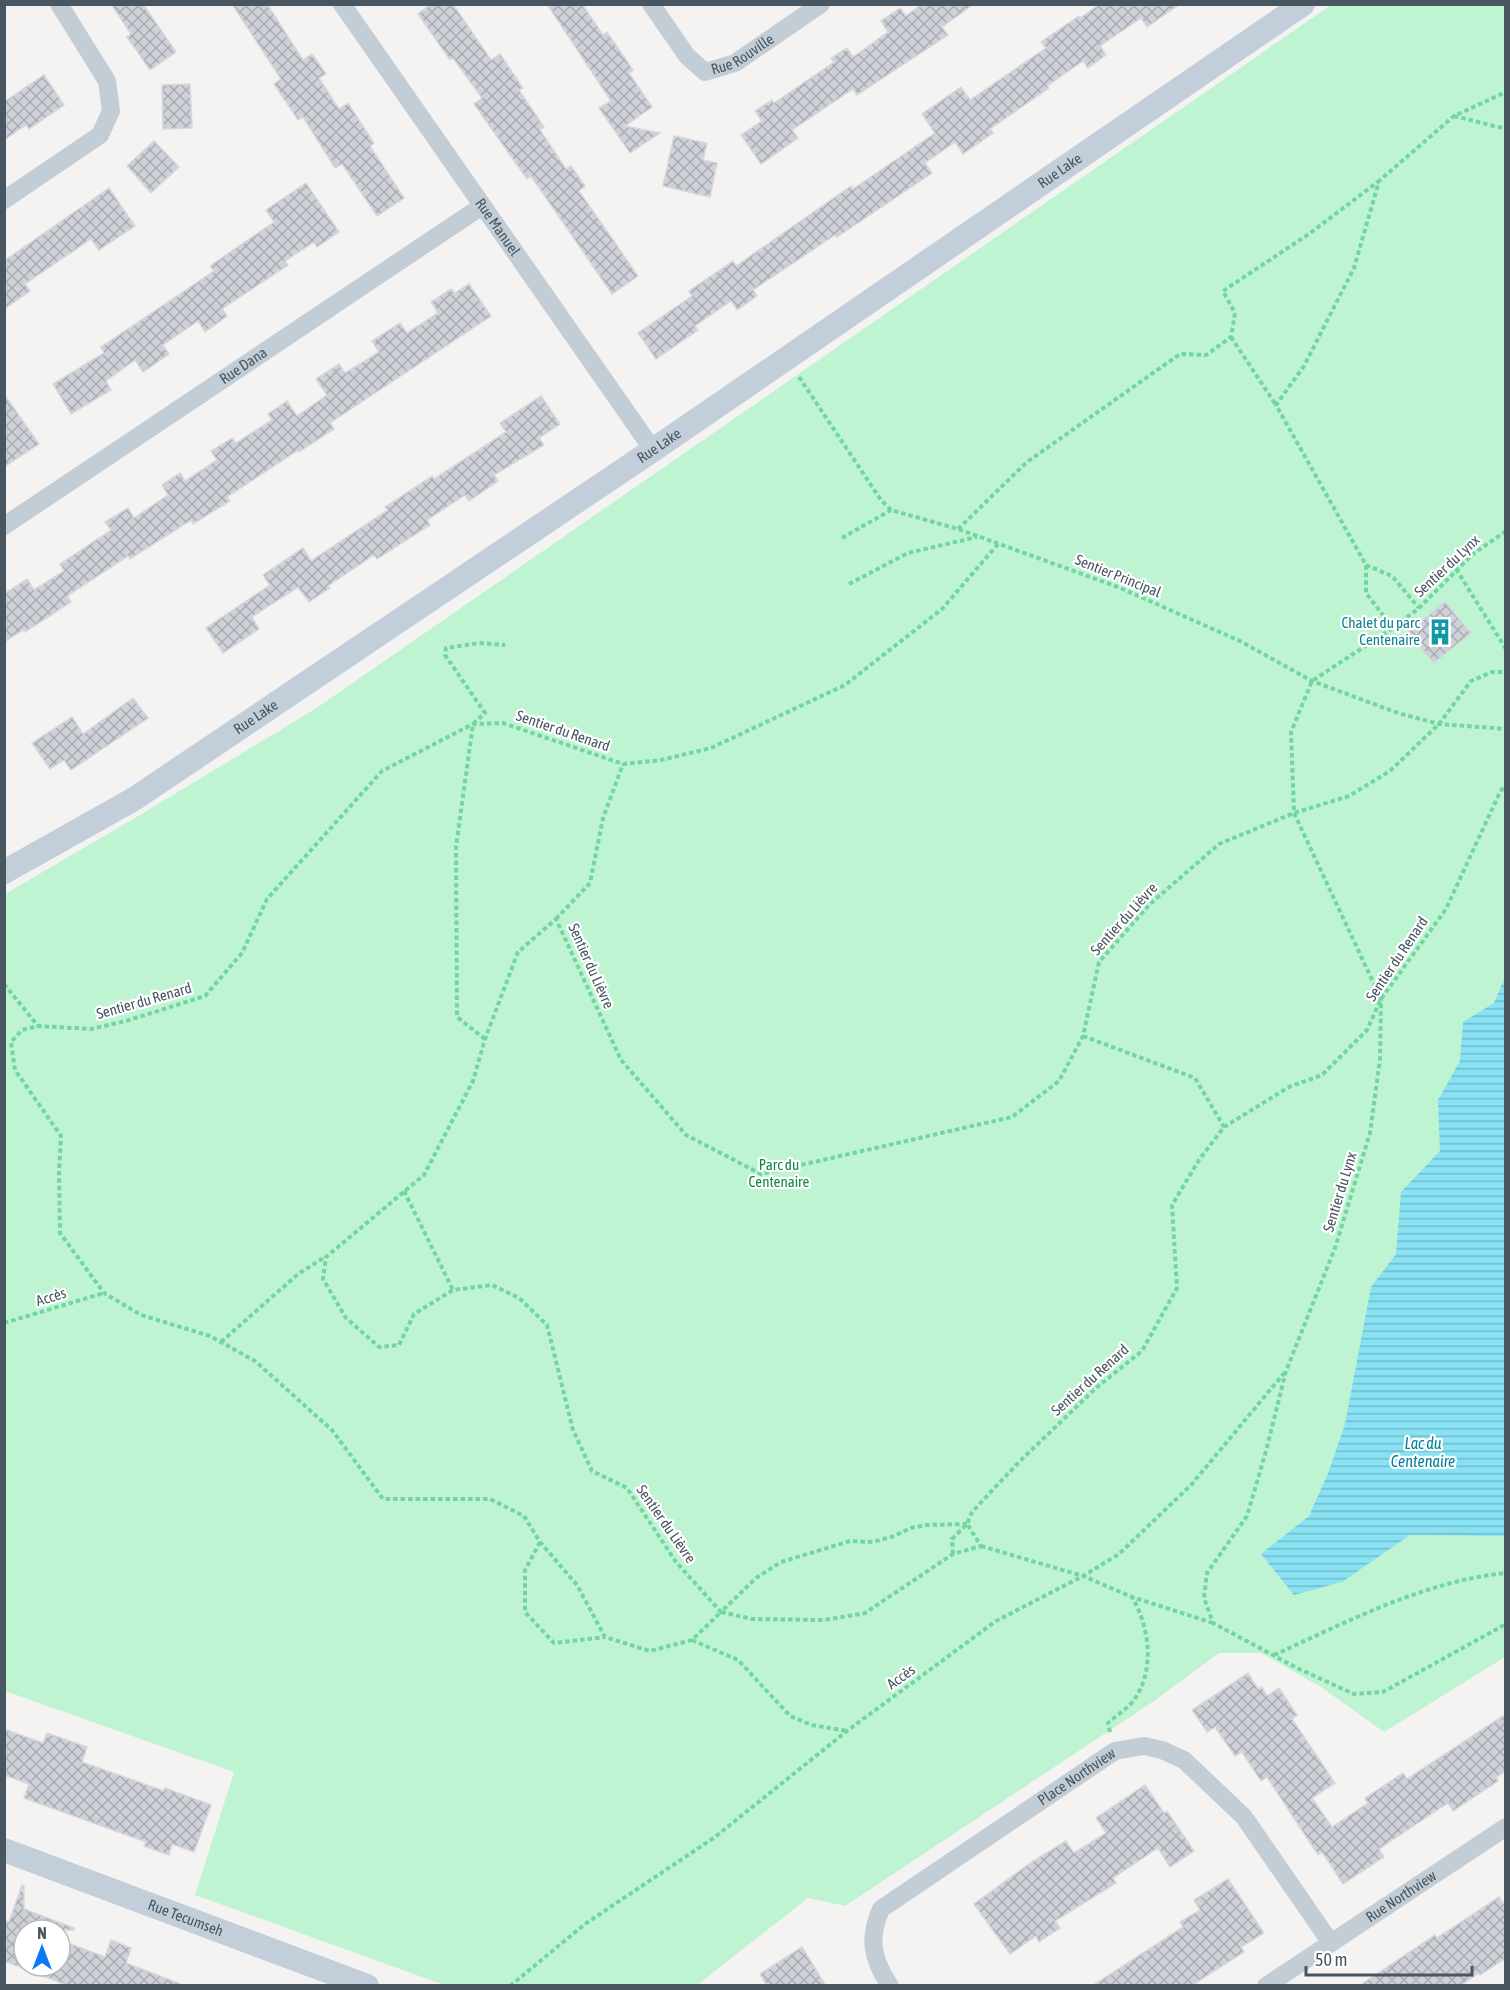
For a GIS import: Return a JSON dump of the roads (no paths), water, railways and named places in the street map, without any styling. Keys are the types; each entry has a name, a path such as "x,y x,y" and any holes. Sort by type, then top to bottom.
{"street":[{"path":"4,200 100,135 111,111 107,81 59,4"},
{"name":"Rue Manuel","path":"342,4 653,450"},
{"name":"Rue Rouville","path":"651,4 687,56 705,72 735,63 821,4"},
{"name":"Rue Lake","path":"4,872 134,799 653,450 1303,4"},
{"name":"Rue Dana","path":"4,526 482,206"},
{"name":"Place Northview","path":"890,1986 879,1969 872,1941 874,1924 881,1909 1115,1750 1144,1746 1162,1750 1184,1760 1244,1816 1331,1942"},
{"name":"Rue Northview","path":"1266,1986 1506,1827"},
{"name":"Rue Tecumseh","path":"4,1850 367,1986"}],"water":[{"name":"Lac du Centenaire","path":"1505,977 1505,1536 1410,1535 1342,1582 1294,1595 1261,1554 1309,1516 1329,1471 1345,1424 1371,1287 1396,1254 1401,1192 1440,1151 1438,1100 1460,1061 1463,1022 1494,1003"}],"place":[{"name":"Chalet du parc Centenaire","path":"1440,632"}],"park label":[{"name":"Parc du Centenaire","path":"779,1174"}]}
